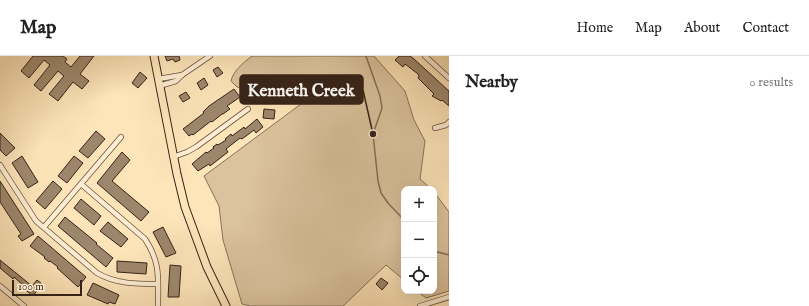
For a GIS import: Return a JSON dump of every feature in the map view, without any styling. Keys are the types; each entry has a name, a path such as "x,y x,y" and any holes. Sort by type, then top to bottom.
{"highway":[{"path":"154,56 176,174 188,214 207,267 226,306"}],"street":[{"path":"158,83 176,81 182,75 210,56"},
{"path":"425,56 449,78"},
{"path":"173,157 196,147 248,109"},
{"path":"435,128 446,125 449,122"},
{"path":"44,227 121,138"},
{"path":"0,165 36,221 97,273 118,282 133,284 158,284"},
{"path":"81,184 145,239 153,250 156,259 158,306"},
{"path":"0,286 24,306"},
{"path":"420,306 449,297"}],"shaded area":[{"path":"252,56 374,56 405,91 414,120 425,141 420,179 428,186 401,186 401,278 386,265 343,306 250,306 242,304 223,240 219,206 204,176 336,78 321,76 288,87 267,82 245,89 237,87 231,81 234,74 245,61"},
{"path":"437,196 449,212 449,291 426,298 421,294 437,294"}],"building":[{"path":"33,56 63,56 67,59 65,62 71,67 80,56 94,56 80,74 89,81 82,89 73,82 58,101 49,94 64,76 58,71 41,91 34,85 50,65 44,60 29,78 21,71"},
{"path":"165,56 179,56 180,60 175,62 173,59 167,61"},
{"path":"399,56 410,56 449,91 449,106 442,100 441,101 432,96 434,94 418,78 418,74 405,64 403,67 395,60"},
{"path":"218,67 223,73 217,77 213,70"},
{"path":"140,72 147,78 138,88 132,83"},
{"path":"204,78 208,85 201,90 197,83"},
{"path":"234,89 240,97 227,106 230,109 193,135 192,134 189,136 183,129 204,113 203,112 209,106"},
{"path":"186,92 190,98 183,102 179,96"},
{"path":"264,109 275,110 274,119 263,118"},
{"path":"257,119 263,127 256,133 254,130 242,139 240,138 226,149 228,152 210,166 209,164 198,171 192,164 206,152 207,153 214,148 213,147 217,144 218,145 226,140 225,139 231,134 232,136 244,127 245,129"},
{"path":"96,131 105,139 88,158 79,151"},
{"path":"0,133 15,148 6,156 0,150"},
{"path":"122,152 130,160 112,181 149,212 141,221 97,183"},
{"path":"22,156 38,182 28,188 12,163"},
{"path":"74,156 83,163 67,183 58,176"},
{"path":"0,181 34,234 22,241 18,236 21,234 0,202"},
{"path":"53,181 62,189 45,209 36,201"},
{"path":"81,199 101,216 94,225 74,208"},
{"path":"65,217 113,258 106,267 58,226"},
{"path":"108,222 128,239 121,247 100,231"},
{"path":"163,227 176,253 166,257 153,232"},
{"path":"38,236 86,277 78,287 57,268 58,267 50,261 49,262 44,258 45,257 30,246"},
{"path":"0,260 32,286 37,280 42,284 33,296 23,288 24,286 14,277 13,279 0,268"},
{"path":"117,261 147,263 146,274 117,272"},
{"path":"170,265 181,266 179,297 168,297"},
{"path":"381,278 388,283 382,290 376,284"},
{"path":"93,283 119,295 115,304 109,302 108,304 87,295"}],"waterway":[{"path":"366,56 380,96 382,108 373,134 378,181 381,193 401,217"},
{"path":"437,252 449,255"}],"place":[{"name":"Kenneth Creek","path":"373,134"}]}
